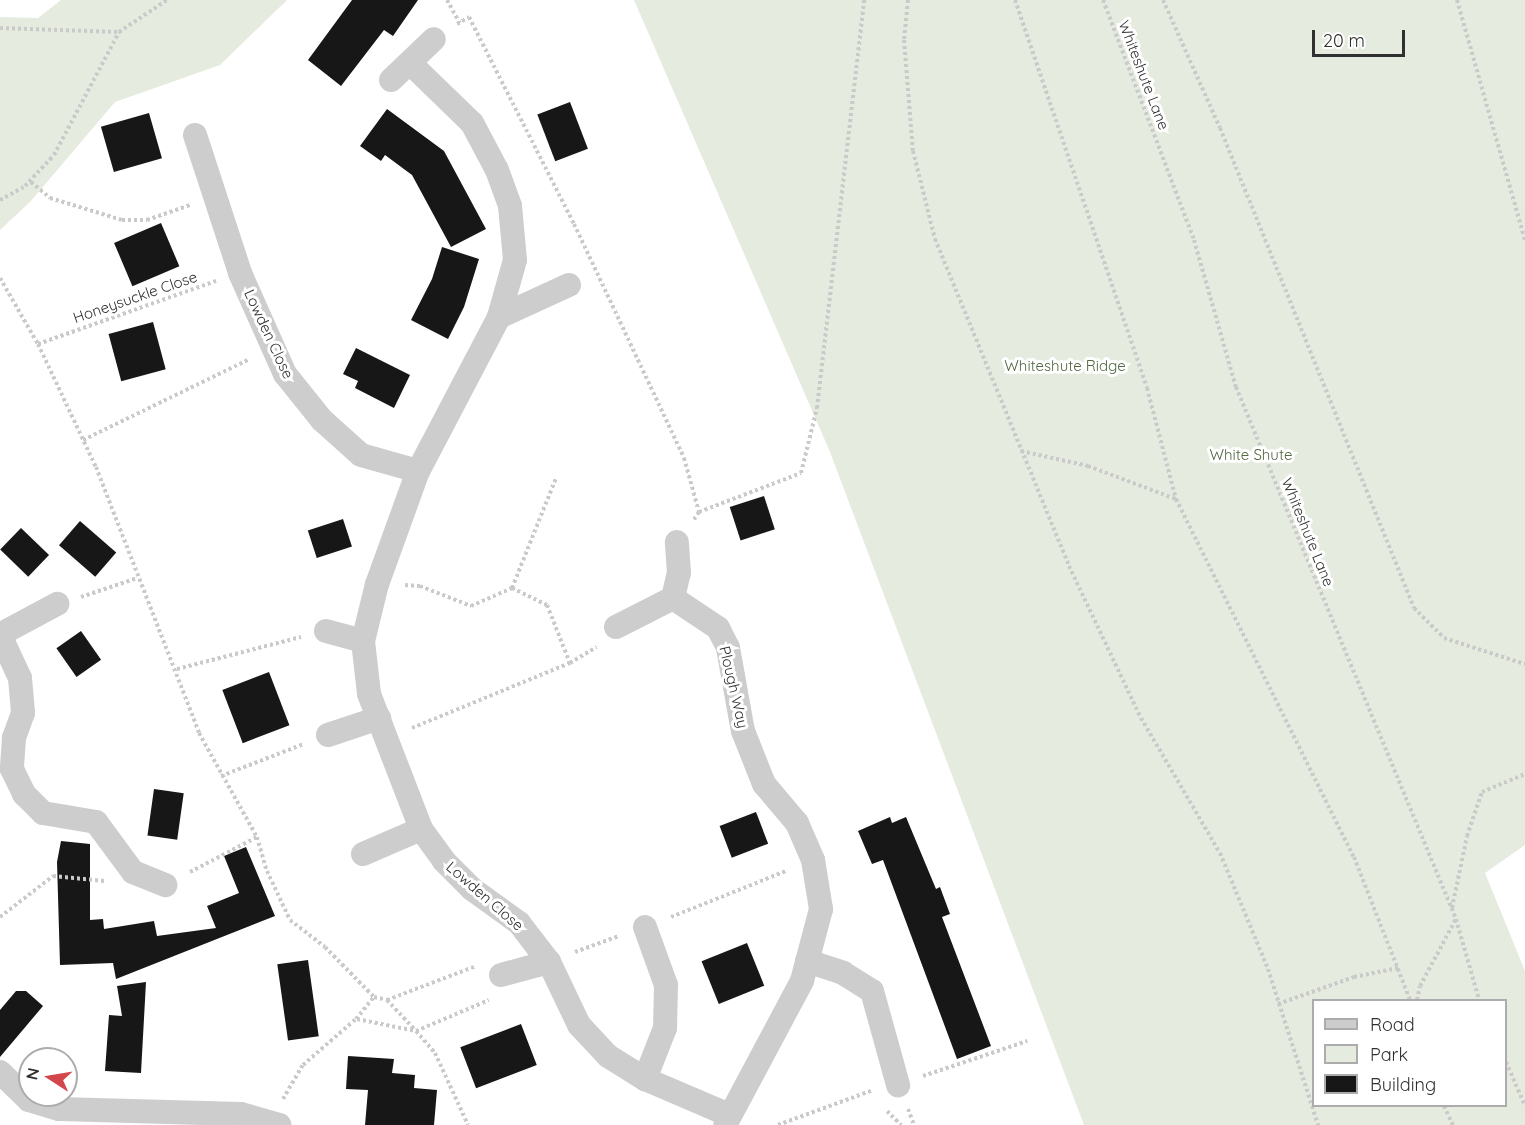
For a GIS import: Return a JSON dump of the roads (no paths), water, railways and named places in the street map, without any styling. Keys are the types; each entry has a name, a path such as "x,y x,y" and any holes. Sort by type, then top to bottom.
{"street":[{"path":"391,80 434,39"},
{"name":"Lowden Close","path":"410,63 472,123 497,170 510,206 515,260 499,317 418,471 377,584 363,641 369,694 421,829 444,861 472,889 519,922 549,962 579,1025 608,1056 645,1079 727,1120"},
{"name":"Lowden Close","path":"195,135 240,273 285,374 322,420 361,455 418,471"},
{"path":"499,317 569,285"},
{"path":"616,627 672,598 680,573 677,542"},
{"name":"Plough Way","path":"672,598 718,628 728,648 743,731 764,784 797,823 813,860 821,909 802,981 727,1120"},
{"path":"57,604 1,634 20,678 23,713 14,738 12,769 24,794 43,813 96,822 134,872 165,885"},
{"path":"326,631 363,641"},
{"path":"328,735 383,729"},
{"path":"363,854 421,829"},
{"path":"645,927 666,984 665,1028 645,1079"},
{"path":"807,961 843,973 872,991 898,1085"},
{"path":"501,975 549,962"},
{"path":"0,1071 30,1100 59,1108 160,1119 241,1114 275,1123"}],"park label":[{"name":"Whiteshute Ridge","path":"1065,366"},
{"name":"White Shute","path":"1251,455"}]}
